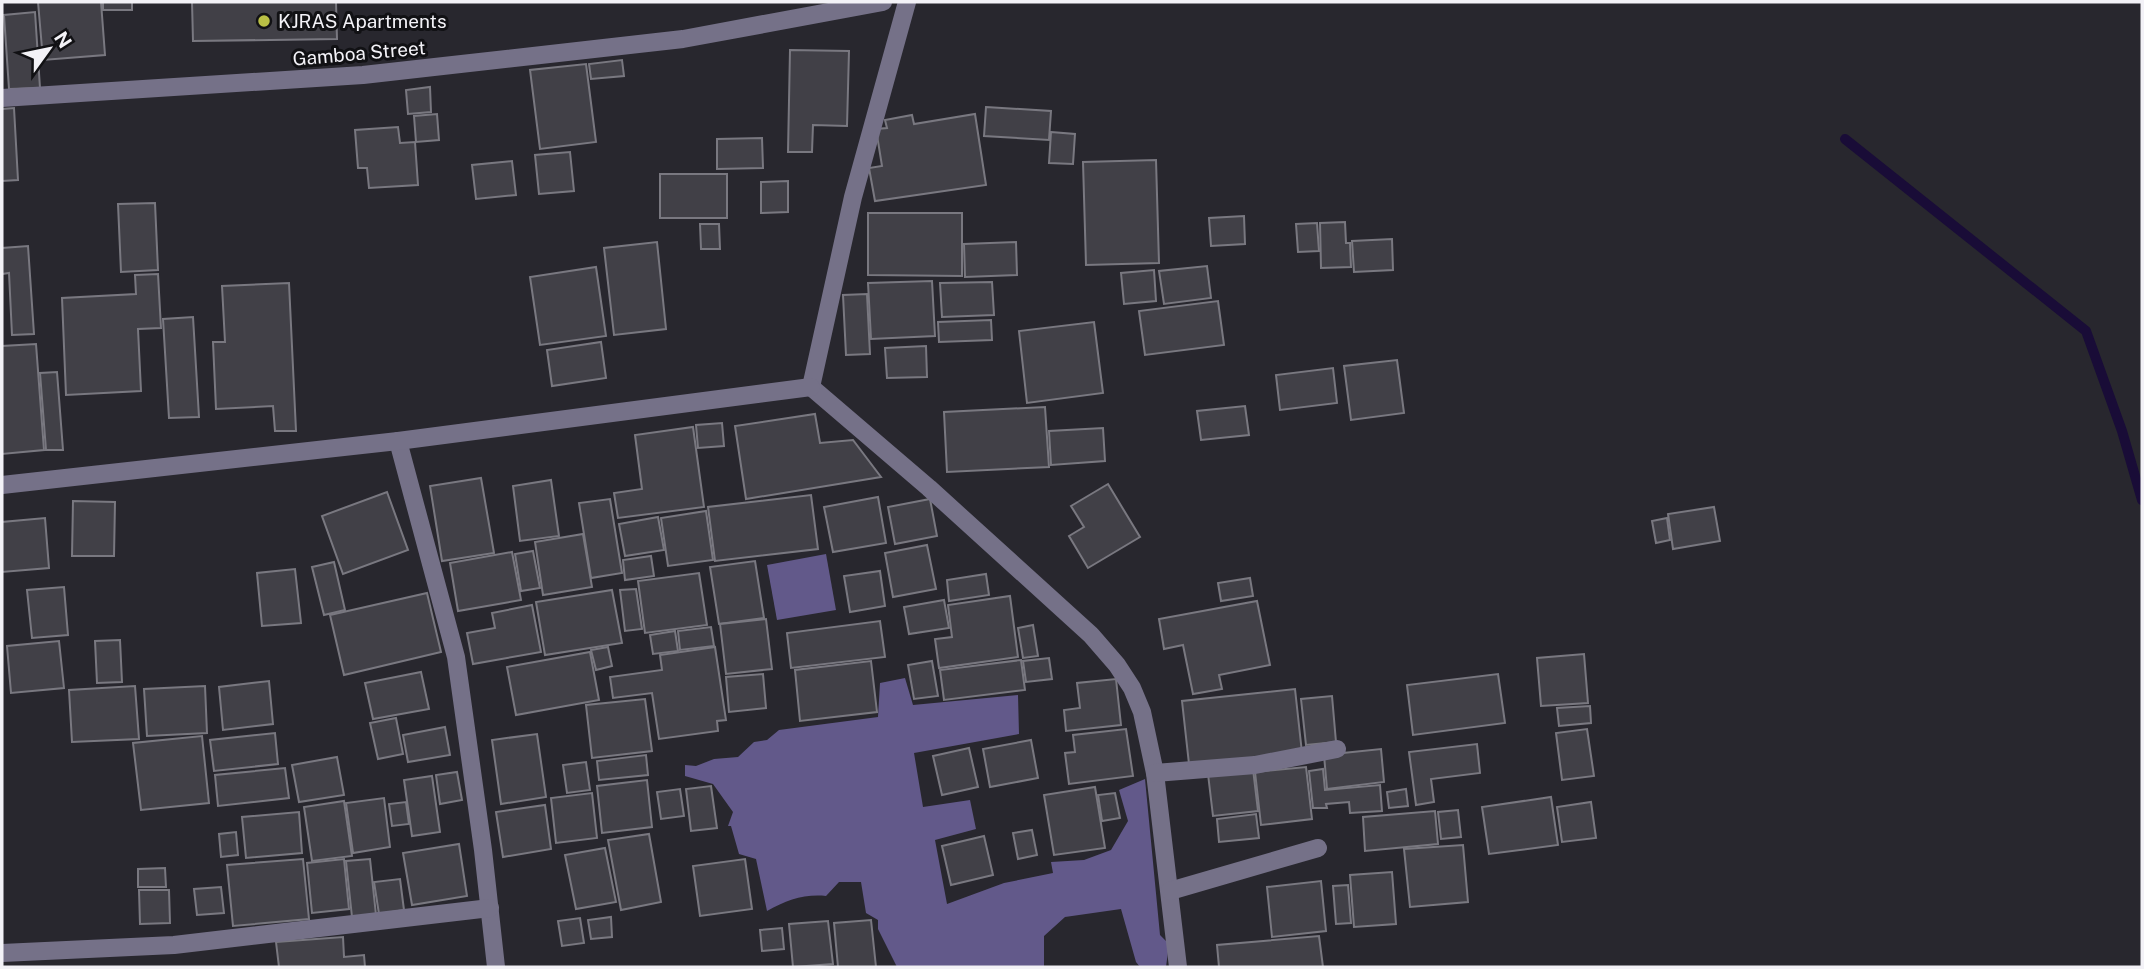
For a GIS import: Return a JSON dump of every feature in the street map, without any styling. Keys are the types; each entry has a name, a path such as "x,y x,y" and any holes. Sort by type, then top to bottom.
{"street":[{"name":"Gamboa Street","path":"2,98 363,75 683,39 883,2"},
{"path":"811,387 853,197 907,2"},
{"path":"2,485 398,441 811,387 929,488 1091,635 1117,665 1132,688 1142,712 1155,773 1178,967"},
{"path":"398,441 456,657 496,967"},
{"path":"1155,773 1255,765 1337,749"},
{"path":"1170,891 1318,848"},
{"path":"2,953 173,945 490,908"}],"shaded area":[{"path":"826,554 836,610 777,620 767,565"},
{"path":"905,678 913,705 1018,695 1019,734 914,753 923,807 970,800 976,829 935,840 947,904 1004,883 1053,873 1051,862 1084,860 1111,850 1128,821 1119,790 1145,779 1160,935 1169,944 1166,967 1140,967 1136,962 1121,909 1065,917 1044,936 1044,967 897,967 878,929 878,920 866,913 861,882 839,882 826,896 796,899 767,911 756,859 739,854 731,826 728,826 733,812 713,784 685,776 685,765 696,766 714,759 738,757 754,742 767,740 779,730 878,717 880,683"}],"building":[{"path":"38,2 101,2 105,55 43,60"},
{"path":"103,2 132,2 132,10 103,10"},
{"name":"KJRAS Apartments","path":"192,2 336,2 337,39 193,41"},
{"path":"35,12 40,88 9,89 4,15"},
{"path":"790,50 849,51 847,126 813,125 812,152 788,152"},
{"path":"622,60 624,76 591,79 589,64"},
{"path":"586,64 596,142 540,149 530,70"},
{"path":"430,87 431,112 408,114 406,90"},
{"path":"986,107 1051,111 1049,140 984,136"},
{"path":"14,108 18,180 2,181 2,109"},
{"path":"437,114 439,140 416,142 414,116"},
{"path":"975,114 986,185 875,201 869,168 882,166 876,129 887,128 885,120 912,115 914,124"},
{"path":"398,127 400,143 415,142 418,185 369,188 367,168 358,168 355,130"},
{"path":"1051,132 1075,134 1073,164 1049,163"},
{"path":"762,138 763,168 717,169 717,139"},
{"path":"570,152 574,191 539,194 535,155"},
{"path":"1156,160 1159,263 1086,265 1083,162"},
{"path":"512,161 516,195 476,199 472,165"},
{"path":"660,174 727,174 727,218 660,218"},
{"path":"788,181 788,212 761,213 761,182"},
{"path":"155,203 158,270 121,272 118,204"},
{"path":"868,213 962,213 962,276 868,275"},
{"path":"1244,216 1245,244 1211,246 1209,218"},
{"path":"1345,222 1346,243 1350,243 1351,267 1321,268 1320,223"},
{"path":"1317,223 1319,251 1298,252 1296,224"},
{"path":"700,224 719,224 720,249 701,249"},
{"path":"1392,239 1393,270 1354,272 1352,241"},
{"path":"657,242 666,329 614,335 604,248"},
{"path":"1016,242 1017,275 965,277 964,244"},
{"path":"28,246 34,334 12,335 9,273 2,274 2,248"},
{"path":"1207,266 1211,298 1164,304 1159,271"},
{"path":"596,267 606,336 540,345 530,277"},
{"path":"1154,270 1156,301 1124,304 1121,273"},
{"path":"158,274 161,328 138,329 141,391 66,395 62,298 136,294 135,275"},
{"path":"932,281 935,336 871,339 868,283"},
{"path":"992,282 994,315 942,317 940,283"},
{"path":"289,283 296,431 275,431 273,406 216,409 213,342 225,342 222,286"},
{"path":"867,294 870,354 846,355 843,295"},
{"path":"1218,301 1224,345 1145,355 1139,311"},
{"path":"193,317 199,417 169,418 163,319"},
{"path":"991,320 992,340 939,342 938,322"},
{"path":"1094,322 1103,393 1027,403 1019,331"},
{"path":"601,342 606,378 552,386 547,350"},
{"path":"36,344 44,450 2,454 2,346"},
{"path":"926,346 927,377 887,378 885,348"},
{"path":"1397,360 1404,413 1351,420 1344,366"},
{"path":"1333,368 1337,403 1280,410 1276,375"},
{"path":"57,372 63,450 46,450 40,373"},
{"path":"1245,406 1249,435 1201,440 1197,411"},
{"path":"1045,407 1049,467 947,472 944,412"},
{"path":"815,414 820,443 853,440 881,477 746,499 735,426"},
{"path":"722,423 724,446 698,448 696,425"},
{"path":"693,427 704,507 618,518 614,493 642,489 635,435"},
{"path":"1103,428 1105,461 1051,465 1049,431"},
{"path":"481,478 494,553 442,561 430,486"},
{"path":"551,480 559,536 520,541 513,486"},
{"path":"1108,484 1140,537 1088,568 1069,536 1084,527 1071,506"},
{"path":"387,492 408,550 343,574 322,516"},
{"path":"811,495 818,549 715,561 708,507"},
{"path":"878,497 886,543 833,552 824,507"},
{"path":"610,499 622,573 591,578 579,503"},
{"path":"930,499 937,536 895,544 888,507"},
{"path":"73,501 115,502 114,556 72,556"},
{"path":"1714,507 1720,541 1673,549 1668,514"},
{"path":"706,511 713,560 668,566 661,518"},
{"path":"658,517 664,550 625,556 619,524"},
{"path":"45,518 49,568 2,572 2,522"},
{"path":"1667,518 1670,540 1656,543 1652,521"},
{"path":"583,534 592,587 543,595 535,542"},
{"path":"927,545 936,589 893,597 885,553"},
{"path":"533,551 540,588 521,591 515,554"},
{"path":"512,552 521,600 458,611 450,563"},
{"path":"651,556 654,576 625,580 623,560"},
{"path":"755,561 764,618 719,624 710,567"},
{"path":"334,562 345,610 324,615 312,567"},
{"path":"295,569 301,623 262,626 257,573"},
{"path":"880,571 885,606 850,612 844,576"},
{"path":"699,573 707,625 645,633 638,581"},
{"path":"986,574 989,595 949,601 947,580"},
{"path":"1250,578 1253,596 1221,601 1218,583"},
{"path":"64,587 68,635 32,638 27,590"},
{"path":"636,589 642,629 625,631 620,590"},
{"path":"612,590 622,643 545,655 536,602"},
{"path":"427,593 441,652 344,675 330,615"},
{"path":"1010,596 1018,657 939,668 935,639 952,637 948,605"},
{"path":"944,600 949,628 909,634 904,607"},
{"path":"1257,601 1270,665 1219,675 1222,689 1193,694 1183,645 1164,649 1159,619"},
{"path":"532,605 541,652 473,664 467,633 495,628 492,613"},
{"path":"766,619 772,669 726,674 720,624"},
{"path":"880,621 885,657 791,668 787,633"},
{"path":"1033,625 1038,656 1023,658 1018,628"},
{"path":"711,627 714,646 680,650 678,631"},
{"path":"675,631 678,651 653,654 650,635"},
{"path":"120,640 122,682 97,683 95,641"},
{"path":"59,641 64,688 11,693 7,646"},
{"path":"608,647 612,666 596,670 591,650"},
{"path":"715,647 726,720 717,721 718,731 659,739 652,693 613,698 610,677 662,670 660,655"},
{"path":"590,652 599,700 516,715 507,667"},
{"path":"1584,654 1588,703 1541,706 1537,658"},
{"path":"1049,658 1052,679 1026,682 1023,661"},
{"path":"1021,660 1025,690 944,700 940,670"},
{"path":"871,661 877,712 800,721 795,670"},
{"path":"932,661 938,696 914,699 908,665"},
{"path":"421,672 429,709 373,719 365,683"},
{"path":"763,674 766,708 729,712 726,677"},
{"path":"1498,674 1505,723 1413,735 1407,685"},
{"path":"1116,679 1121,725 1066,731 1064,710 1080,708 1077,683"},
{"path":"269,681 273,724 223,730 219,687"},
{"path":"135,686 139,739 72,742 69,690"},
{"path":"205,686 207,733 147,736 144,689"},
{"path":"1295,689 1302,753 1189,764 1182,701"},
{"path":"1332,696 1336,742 1306,745 1301,699"},
{"path":"645,699 652,751 592,758 586,705"},
{"path":"1590,706 1591,723 1559,726 1557,708"},
{"path":"396,718 403,754 378,759 370,723"},
{"path":"445,727 450,755 408,762 403,735"},
{"path":"1126,729 1133,776 1069,784 1065,753 1075,752 1073,735"},
{"path":"1587,729 1594,776 1562,780 1556,733"},
{"path":"275,733 278,764 214,771 210,740"},
{"path":"537,734 546,797 501,804 492,740"},
{"path":"202,736 209,803 141,810 133,743"},
{"path":"1031,740 1038,778 990,787 983,749"},
{"path":"1477,744 1480,773 1431,779 1434,802 1416,805 1409,752"},
{"path":"969,748 978,787 942,795 933,756"},
{"path":"1381,749 1384,782 1327,789 1324,755"},
{"path":"646,755 648,775 599,780 597,761"},
{"path":"337,757 344,795 299,802 292,765"},
{"path":"586,762 590,790 567,793 563,765"},
{"path":"1306,767 1312,819 1261,825 1255,772"},
{"path":"285,768 289,798 218,806 215,775"},
{"path":"1253,769 1258,811 1213,816 1208,774"},
{"path":"1323,769 1325,790 1380,785 1382,811 1350,813 1349,802 1326,804 1327,808 1313,808 1309,771"},
{"path":"457,772 462,800 440,804 436,775"},
{"path":"432,776 440,832 412,836 404,780"},
{"path":"647,780 652,827 602,833 597,786"},
{"path":"711,786 717,828 691,831 686,789"},
{"path":"1095,787 1105,848 1054,855 1044,795"},
{"path":"680,789 684,816 661,819 657,792"},
{"path":"1406,789 1408,806 1389,808 1387,792"},
{"path":"592,793 597,838 556,843 551,798"},
{"path":"1115,793 1120,818 1102,821 1098,795"},
{"path":"1551,797 1558,845 1489,854 1482,807"},
{"path":"384,798 390,847 353,853 346,803"},
{"path":"344,801 352,856 312,861 304,807"},
{"path":"406,802 409,824 392,826 389,804"},
{"path":"1591,802 1596,838 1562,842 1557,807"},
{"path":"545,805 551,849 503,857 496,812"},
{"path":"1458,810 1461,837 1441,839 1438,812"},
{"path":"1435,811 1438,844 1365,851 1363,817"},
{"path":"299,812 302,853 246,858 242,817"},
{"path":"1256,814 1259,838 1219,842 1217,819"},
{"path":"1032,830 1037,855 1018,859 1013,833"},
{"path":"236,832 238,855 221,857 219,834"},
{"path":"649,834 661,902 621,910 608,840"},
{"path":"984,836 993,875 951,885 942,846"},
{"path":"459,844 467,896 412,905 403,853"},
{"path":"1463,845 1468,902 1410,907 1404,849"},
{"path":"605,848 616,902 576,909 565,855"},
{"path":"303,859 309,919 233,926 227,865"},
{"path":"344,859 349,909 312,913 307,863"},
{"path":"370,859 376,915 352,917 346,861"},
{"path":"745,859 752,909 700,916 693,866"},
{"path":"165,868 166,887 138,887 138,869"},
{"path":"1392,872 1396,924 1354,927 1350,875"},
{"path":"400,879 404,910 379,914 374,882"},
{"path":"1321,881 1326,931 1272,937 1267,887"},
{"path":"1348,885 1351,923 1336,924 1333,886"},
{"path":"221,887 224,913 197,915 194,889"},
{"path":"139,890 169,890 170,923 140,924"},
{"path":"611,917 612,937 591,939 588,920"},
{"path":"580,918 584,943 562,946 558,921"},
{"path":"871,920 876,967 838,967 834,923"},
{"path":"828,921 833,964 793,967 789,924"},
{"path":"782,928 784,949 762,951 760,930"},
{"path":"1319,936 1323,967 1219,967 1217,945"},
{"path":"343,937 344,957 364,955 365,967 279,967 276,942"}],"waterway":[{"path":"1845,139 2086,331 2122,431 2142,500"}],"place":[{"name":"KJRAS Apartments","path":"264,21"}]}
